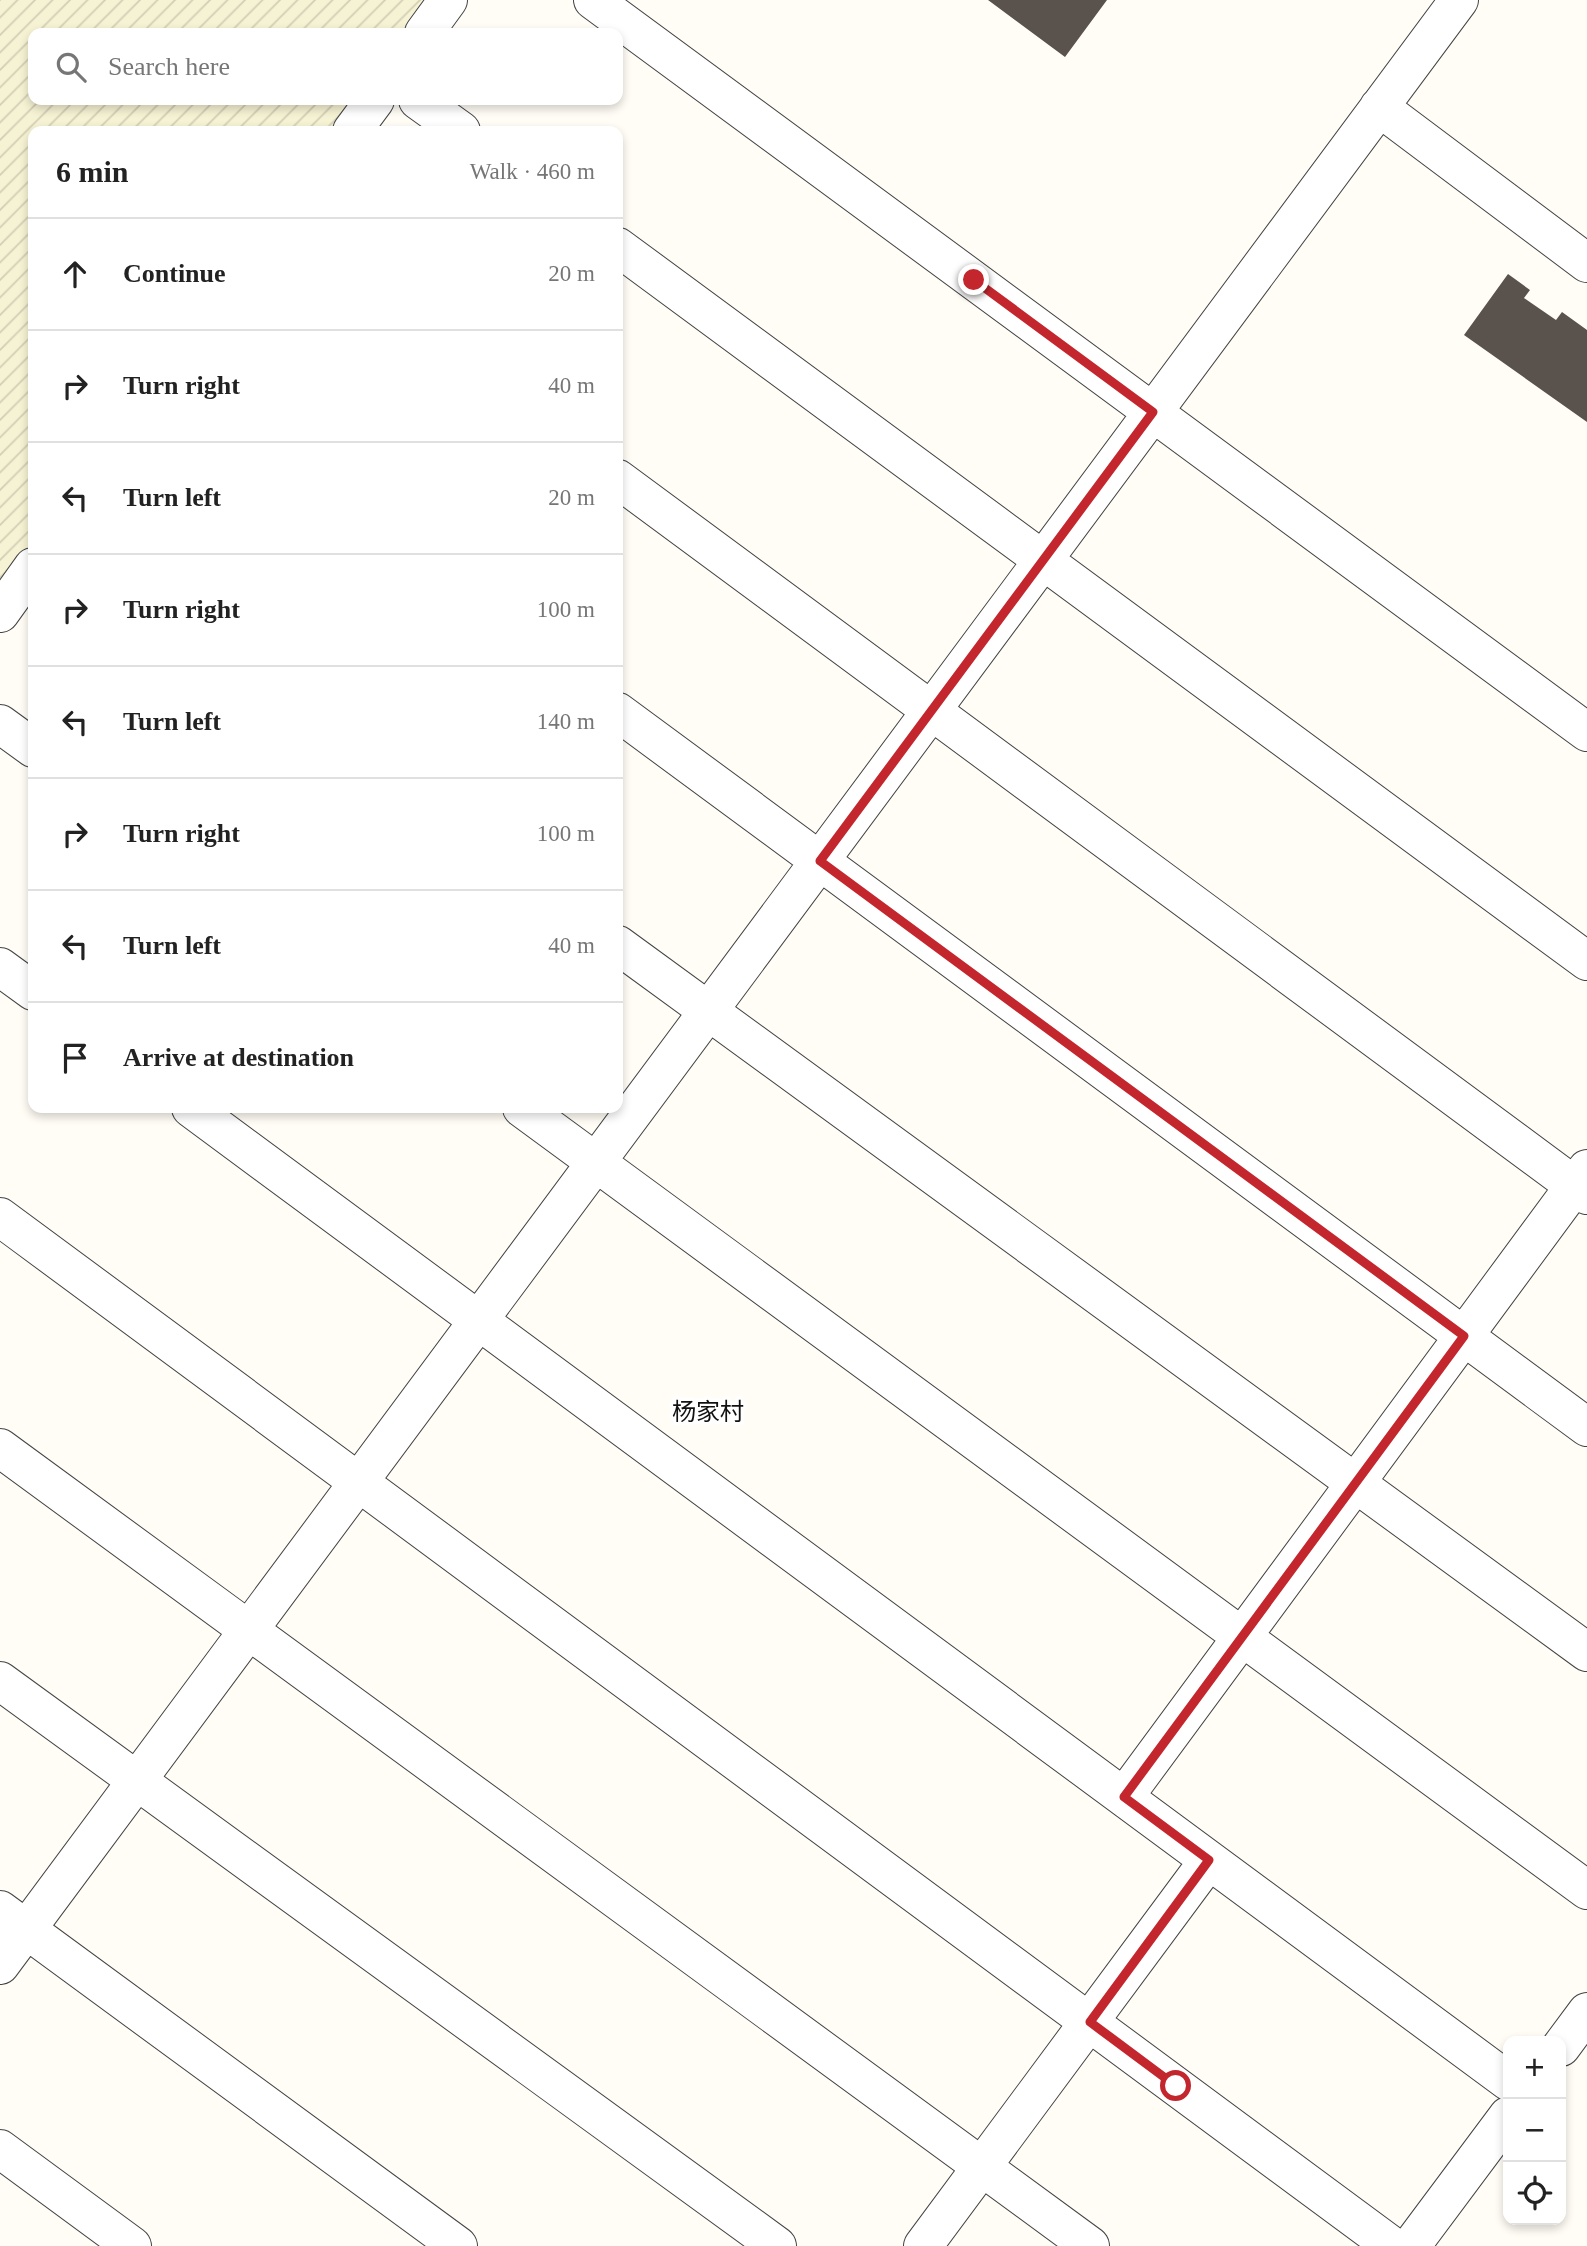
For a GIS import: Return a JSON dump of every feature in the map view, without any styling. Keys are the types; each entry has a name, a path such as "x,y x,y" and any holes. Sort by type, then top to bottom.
{"street":[{"path":"428,28 448,0"},
{"path":"593,0 1587,732"},
{"path":"0,1965 13,1920 137,1780 1459,0"},
{"path":"356,126 371,105"},
{"path":"425,105 454,126"},
{"path":"1379,107 1587,263"},
{"path":"623,251 1587,961"},
{"path":"623,483 932,711 1583,1183 1464,1336 1124,1797"},
{"path":"0,613 28,574"},
{"path":"623,716 1587,1427"},
{"path":"0,723 28,744"},
{"path":"623,948 1587,1652"},
{"path":"0,967 28,987"},
{"path":"198,1113 1503,2077"},
{"path":"529,1113 1587,1890"},
{"path":"0,1217 1392,2246"},
{"path":"0,1448 1090,2246"},
{"path":"0,1681 777,2246"},
{"path":"923,2246 1209,1860"},
{"path":"13,1920 458,2246"},
{"path":"1566,2040 1587,2012"},
{"path":"1411,2246 1503,2123"},
{"path":"0,2149 132,2246"}],"shaded area":[{"path":"0,0 430,0 410,28 28,28 28,105 353,105 338,126 28,126 28,551 0,589"}],"building":[{"path":"988,0 1107,0 1065,57"},
{"path":"1508,274 1530,290 1524,298 1556,320 1562,312 1587,330 1587,422 1464,335"}],"district":[{"name":"杨家村","path":"708,1412"}],"route":[{"path":"974,280 1153,412 820,861 1464,1336 1124,1797 1209,1860 1090,2022 1176,2086"}]}
